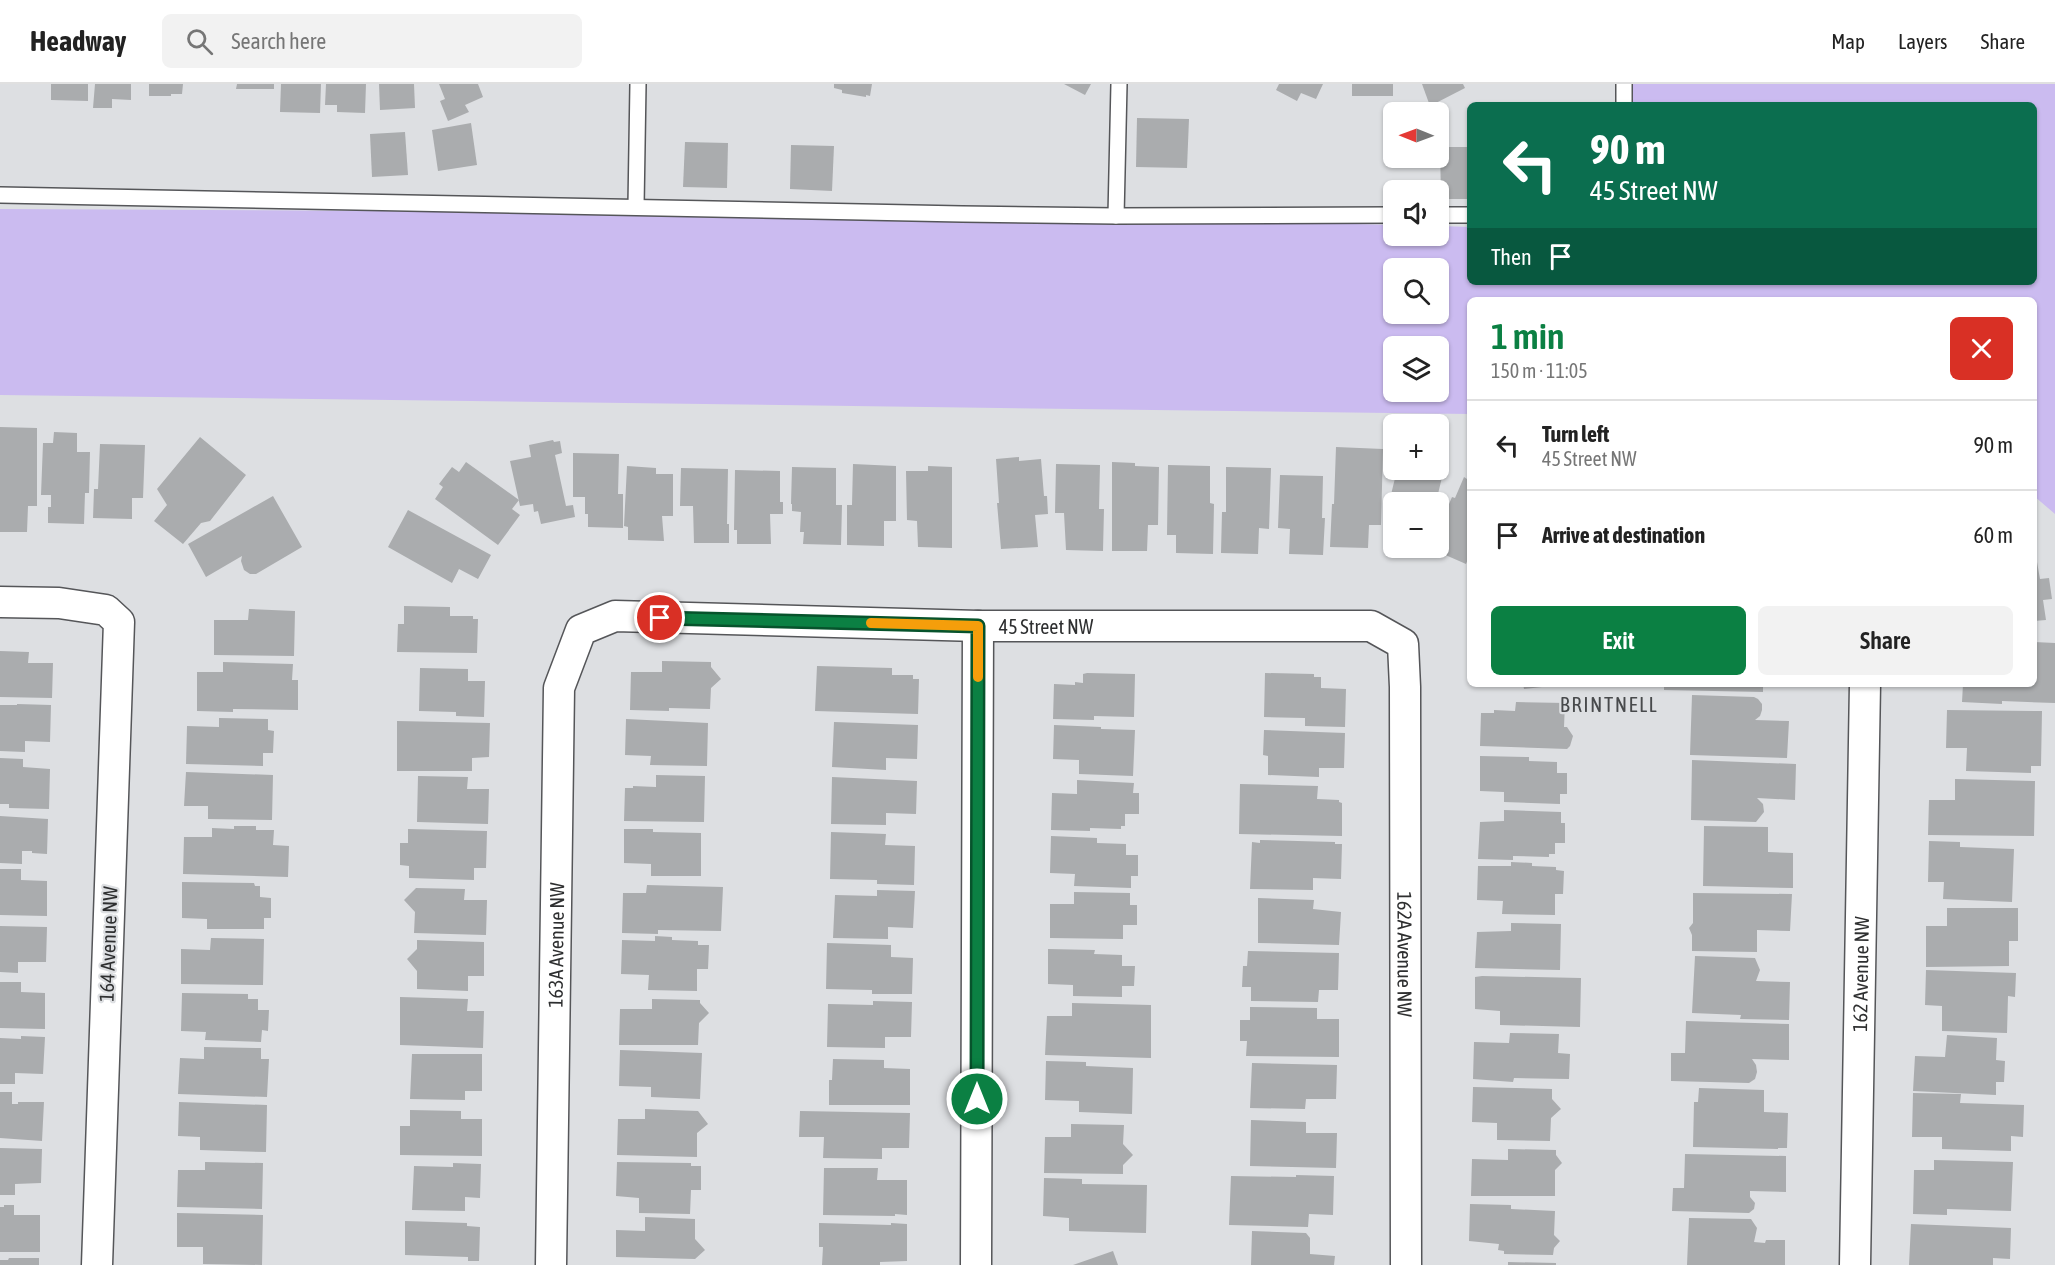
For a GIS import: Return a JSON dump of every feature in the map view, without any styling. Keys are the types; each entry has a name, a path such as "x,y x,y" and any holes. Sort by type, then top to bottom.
{"street":[{"name":"164 Avenue NW","path":"0,602 59,603 106,610 119,622 97,1265"},
{"name":"45 Street NW","path":"581,630 615,616 978,626 1371,626 1402,644"},
{"path":"976,1265 978,626"},
{"name":"163A Avenue NW","path":"551,1265 559,688 581,630"},
{"name":"162A Avenue NW","path":"1402,644 1405,687 1406,1265"},
{"name":"162 Avenue NW","path":"1855,1265 1865,687"}],"lane":[{"path":"636,206 638,84"},
{"path":"1116,216 1119,84"},
{"path":"1624,84 1624,102"},
{"path":"0,195 962,214 1383,215"},
{"path":"1449,215 1467,215"}],"shaded area":[{"path":"1632,84 2055,84 2055,514 2037,499 2037,297 1467,297 1467,414 0,395 0,209 962,214 1383,225 1383,246 1449,246 1449,226 1467,227 1467,285 2037,285 2037,102 1632,102"}],"building":[{"path":"51,84 88,84 88,101 51,100"},
{"path":"95,84 131,84 131,100 112,99 112,108 93,108"},
{"path":"149,84 183,84 182,94 149,96"},
{"path":"237,84 274,84 274,89 236,89"},
{"path":"281,84 321,84 320,113 280,112"},
{"path":"326,84 366,84 365,113 337,112 337,105 325,105"},
{"path":"379,84 414,84 415,108 380,110"},
{"path":"439,84 478,84 483,97 465,105 469,112 448,121 440,101 445,99"},
{"path":"834,84 872,84 870,96 866,95 866,97 842,93 842,90 834,88"},
{"path":"1064,84 1091,84 1085,95"},
{"path":"1279,84 1323,84 1316,99 1301,93 1297,101 1276,90"},
{"path":"1352,84 1393,84 1393,96 1352,96"},
{"path":"1422,84 1463,84 1465,88 1438,102 1429,102"},
{"path":"1137,118 1189,119 1187,168 1136,167"},
{"path":"471,123 477,165 438,171 432,130"},
{"path":"405,132 408,175 372,177 370,134"},
{"path":"685,142 728,143 727,188 683,187"},
{"path":"791,145 834,146 832,191 790,189"},
{"path":"1449,147 1467,147 1467,199 1449,199 1449,180 1441,180 1440,168 1449,168"},
{"path":"0,427 37,428 37,506 28,506 27,532 0,532"},
{"path":"54,432 77,433 77,452 90,452 89,493 85,493 84,524 48,523 51,495 41,495 43,443 53,443"},
{"path":"200,437 246,475 210,521 201,523 183,544 154,521 167,505 157,489"},
{"path":"553,440 554,442 560,441 562,453 555,455 566,506 573,505 575,517 541,524 538,511 534,512 533,504 520,506 510,461 531,457 529,445"},
{"path":"100,444 145,445 143,498 132,498 132,519 93,518 94,489 98,489"},
{"path":"1336,447 1383,449 1381,525 1369,525 1368,548 1330,547 1332,504 1334,504"},
{"path":"573,453 619,454 618,494 623,494 623,528 588,527 585,497 573,497"},
{"path":"1019,457 1019,461 1041,459 1048,514 1035,515 1038,547 1001,549 996,459"},
{"path":"466,462 519,500 512,509 520,515 498,545 435,499 443,487 439,484 452,467 459,472"},
{"path":"1112,462 1159,467 1158,525 1148,525 1147,551 1112,551"},
{"path":"853,464 896,466 896,521 884,521 884,546 847,545 847,505 852,505"},
{"path":"1056,464 1100,465 1099,509 1104,509 1103,551 1066,550 1064,513 1055,513"},
{"path":"1168,465 1210,466 1210,503 1214,504 1213,554 1176,553 1176,535 1167,535"},
{"path":"627,466 656,468 656,474 673,474 673,516 662,516 664,541 628,540 628,527 624,526"},
{"path":"928,466 952,467 952,548 918,547 917,521 907,520 906,471 928,471"},
{"path":"792,467 836,468 836,505 842,505 841,545 803,544 804,532 800,532 801,512 792,511 791,504"},
{"path":"1226,467 1271,468 1269,529 1259,528 1258,554 1221,553 1222,512 1226,512"},
{"path":"681,468 728,469 729,543 694,543 693,506 680,506"},
{"path":"735,470 780,471 780,502 783,502 783,514 770,514 771,544 737,544 737,530 734,530"},
{"path":"1280,475 1323,476 1322,518 1325,518 1323,555 1289,554 1290,529 1278,528"},
{"path":"1464,477 1467,479 1466,564 1449,557 1449,504 1452,497 1455,498"},
{"path":"1395,480 1441,480 1438,492 1392,492"},
{"path":"273,496 302,547 256,574 250,574 244,570 242,556 206,577 188,544"},
{"path":"408,510 491,555 478,579 459,569 452,583 388,547"},
{"path":"2037,562 2040,579 2049,578 2052,599 2043,600 2046,620 2037,621"},
{"path":"404,606 450,607 450,616 473,616 473,619 478,619 477,653 397,652 398,624 404,624"},
{"path":"249,609 295,611 294,656 214,655 214,620 248,620"},
{"path":"2037,642 2055,643 2055,703 1962,702 1963,687 2037,687"},
{"path":"0,651 29,652 28,663 53,663 52,698 0,697"},
{"path":"662,661 711,662 711,667 721,679 711,688 710,709 630,710 631,672 662,672"},
{"path":"223,662 293,664 292,680 298,680 298,710 197,711 197,672 223,672"},
{"path":"817,666 892,668 892,675 913,675 913,679 919,679 918,714 815,711"},
{"path":"420,668 468,669 468,681 485,681 484,717 456,716 456,712 419,711"},
{"path":"1265,673 1314,674 1314,677 1321,677 1321,688 1346,689 1345,727 1305,726 1305,718 1264,717"},
{"path":"1083,674 1135,674 1134,717 1094,716 1094,720 1053,719 1054,684 1083,683"},
{"path":"1664,687 1763,687 1763,692 1664,690"},
{"path":"1692,695 1758,699 1762,704 1762,710 1760,716 1755,720 1789,721 1787,758 1690,755"},
{"path":"1516,702 1565,703 1564,727 1567,727 1573,736 1570,746 1567,749 1480,746 1481,713 1494,713 1494,710 1515,711"},
{"path":"0,705 51,705 50,742 25,741 25,752 0,751"},
{"path":"1947,710 2042,711 2041,766 2031,766 2031,773 1966,771 1967,748 1946,748"},
{"path":"219,718 268,719 268,730 274,731 273,753 263,753 263,766 186,764 187,726 219,727"},
{"path":"626,719 708,723 707,766 650,765 651,756 625,755"},
{"path":"397,721 490,723 489,757 472,758 472,771 397,771"},
{"path":"834,722 918,725 917,759 886,758 886,770 832,767"},
{"path":"1054,725 1135,730 1133,776 1079,774 1079,760 1053,759"},
{"path":"1264,730 1345,733 1344,768 1319,768 1319,777 1268,775 1268,756 1263,755"},
{"path":"1480,756 1529,757 1529,761 1557,762 1557,773 1567,773 1567,794 1560,794 1560,804 1504,802 1504,792 1480,791"},
{"path":"0,758 23,759 23,767 50,769 49,809 9,808 9,804 0,804"},
{"path":"1692,760 1796,764 1795,800 1757,798 1763,804 1764,812 1756,822 1691,820"},
{"path":"186,772 273,775 272,820 208,819 208,806 184,806"},
{"path":"656,775 705,776 704,822 624,821 625,788 656,787"},
{"path":"418,776 468,777 467,789 489,789 488,824 417,822"},
{"path":"832,777 917,781 916,814 886,813 886,825 831,824"},
{"path":"1955,779 2035,781 2034,836 1928,835 1929,800 1955,800"},
{"path":"1077,780 1134,783 1133,793 1139,793 1139,814 1125,814 1125,826 1121,826 1121,829 1051,830 1052,793 1077,794"},
{"path":"1240,784 1318,786 1317,799 1339,800 1342,803 1342,836 1239,834"},
{"path":"1504,810 1561,812 1561,823 1565,823 1565,843 1555,843 1555,854 1549,854 1549,857 1513,856 1513,860 1478,859 1480,822 1504,821"},
{"path":"0,816 48,819 47,854 22,851 22,864 0,863"},
{"path":"234,826 256,826 256,830 274,830 273,845 289,846 288,877 183,874 184,837 212,837 212,828 234,829"},
{"path":"1704,826 1768,827 1768,852 1793,853 1793,888 1703,886"},
{"path":"408,829 487,831 486,868 474,868 474,880 409,878 409,866 400,865 400,843 408,843"},
{"path":"624,829 701,833 701,876 651,876 651,864 624,863"},
{"path":"831,832 886,834 885,845 915,846 914,885 877,884 877,880 830,879"},
{"path":"1051,836 1097,838 1097,843 1126,844 1126,855 1138,855 1138,876 1131,876 1131,888 1074,886 1075,874 1050,873"},
{"path":"1260,840 1342,844 1341,879 1313,878 1313,890 1250,889 1252,842 1260,843"},
{"path":"1929,841 1960,842 1960,847 2014,849 2012,902 1943,899 1944,882 1928,882"},
{"path":"1511,862 1556,867 1556,870 1564,871 1563,894 1555,894 1555,915 1502,914 1503,901 1477,900 1478,866 1511,866"},
{"path":"0,869 21,869 21,880 47,881 47,916 0,915"},
{"path":"182,882 254,883 255,886 260,886 260,897 271,898 271,918 264,918 264,929 207,929 207,919 182,918"},
{"path":"647,885 723,887 721,931 658,930 658,934 622,933 623,893 646,893"},
{"path":"416,888 465,889 464,900 487,900 486,935 414,933 415,912 404,900"},
{"path":"877,890 915,891 913,928 888,927 888,939 833,938 835,895 877,896"},
{"path":"1074,892 1130,893 1130,905 1137,905 1137,925 1123,925 1123,939 1050,938 1050,904 1074,904"},
{"path":"1693,893 1792,894 1790,931 1757,930 1757,952 1692,951 1692,935 1689,928 1693,923"},
{"path":"1258,898 1314,900 1313,909 1341,912 1339,945 1258,943"},
{"path":"1947,908 2018,908 2018,941 2009,941 2009,966 1926,967 1926,926 1947,926"},
{"path":"1511,923 1561,924 1560,970 1475,968 1477,932 1511,931"},
{"path":"0,926 47,927 46,962 18,962 18,973 0,972"},
{"path":"655,936 672,937 672,940 698,941 698,945 709,945 708,969 697,969 697,991 648,990 649,975 621,974 622,940 655,941"},
{"path":"211,938 264,939 263,985 181,984 181,949 210,950"},
{"path":"417,940 484,942 484,976 468,976 468,991 417,989 417,971 407,959 417,949"},
{"path":"827,943 891,945 891,957 913,958 912,994 872,994 872,990 826,989"},
{"path":"1048,949 1095,950 1094,954 1122,955 1122,966 1135,966 1134,986 1122,986 1122,997 1073,996 1073,985 1048,984"},
{"path":"1248,951 1339,953 1338,990 1319,990 1318,1002 1251,1001 1251,987 1242,987 1243,966 1247,966"},
{"path":"1695,956 1755,958 1760,970 1756,981 1790,982 1789,1020 1740,1019 1741,1015 1692,1013"},
{"path":"1926,970 2016,973 2015,997 2008,996 2007,1033 1942,1031 1942,1006 1925,1005"},
{"path":"1475,977 1581,978 1580,1027 1500,1025 1500,1011 1475,1009"},
{"path":"0,982 21,982 21,992 45,993 45,1029 0,1028"},
{"path":"182,993 248,994 248,999 258,999 258,1010 269,1010 268,1031 262,1030 261,1042 205,1040 206,1032 181,1031"},
{"path":"400,997 468,999 467,1011 484,1011 483,1048 400,1045"},
{"path":"652,999 700,1000 709,1013 699,1023 698,1045 619,1045 620,1009 652,1009"},
{"path":"873,1001 912,1002 911,1037 885,1037 885,1048 827,1047 828,1004 873,1005"},
{"path":"1072,1003 1151,1005 1151,1058 1045,1055 1047,1016 1072,1016"},
{"path":"1250,1007 1317,1008 1317,1019 1339,1019 1339,1057 1246,1056 1247,1041 1240,1041 1240,1020 1250,1020"},
{"path":"1686,1021 1789,1024 1789,1060 1752,1059 1757,1072 1755,1079 1749,1083 1671,1081 1671,1053 1685,1053"},
{"path":"1510,1033 1559,1034 1558,1053 1570,1054 1569,1079 1514,1078 1513,1082 1473,1079 1474,1042 1509,1043"},
{"path":"1947,1035 1997,1038 1996,1060 2005,1061 2004,1082 1996,1082 1996,1095 1913,1091 1915,1056 1945,1057"},
{"path":"21,1036 45,1037 43,1074 15,1073 15,1084 0,1084 0,1038 21,1039"},
{"path":"204,1047 261,1048 261,1059 269,1059 267,1097 178,1094 180,1058 204,1059"},
{"path":"620,1050 702,1053 700,1099 651,1097 651,1087 619,1086"},
{"path":"412,1054 482,1054 482,1091 465,1091 465,1100 410,1099"},
{"path":"833,1059 884,1060 884,1068 910,1069 910,1105 829,1105 829,1080 832,1080"},
{"path":"1046,1061 1086,1062 1086,1066 1133,1068 1132,1114 1079,1112 1079,1101 1045,1100"},
{"path":"1252,1063 1337,1065 1336,1099 1306,1099 1305,1109 1250,1108"},
{"path":"1473,1087 1552,1089 1552,1099 1561,1109 1551,1118 1550,1141 1497,1140 1497,1123 1472,1122"},
{"path":"1699,1088 1764,1090 1764,1112 1788,1113 1787,1148 1693,1147 1694,1102 1698,1102"},
{"path":"0,1092 12,1092 12,1104 44,1102 42,1141 0,1138"},
{"path":"1913,1093 1961,1094 1960,1103 2024,1105 2023,1137 2011,1136 2011,1151 1942,1149 1942,1137 1912,1137"},
{"path":"179,1102 267,1105 266,1152 200,1150 200,1137 178,1136"},
{"path":"645,1109 698,1111 708,1124 697,1133 697,1157 617,1155 618,1119 645,1119"},
{"path":"410,1110 461,1111 461,1119 482,1119 482,1156 400,1155 400,1126 410,1126"},
{"path":"800,1111 910,1113 909,1148 882,1148 882,1159 823,1158 824,1137 799,1137"},
{"path":"1251,1120 1306,1122 1306,1133 1337,1133 1336,1168 1250,1166"},
{"path":"1071,1124 1124,1125 1123,1144 1133,1155 1123,1165 1123,1174 1044,1173 1045,1137 1071,1137"},
{"path":"0,1148 42,1149 41,1183 15,1184 15,1195 0,1195"},
{"path":"1508,1149 1556,1150 1556,1155 1562,1163 1555,1170 1555,1196 1471,1196 1472,1159 1508,1160"},
{"path":"1685,1154 1786,1156 1786,1192 1750,1191 1750,1197 1755,1203 1754,1209 1749,1213 1672,1211 1673,1188 1684,1188"},
{"path":"1934,1160 2013,1162 2011,1211 1947,1209 1947,1215 1913,1214 1914,1170 1934,1170"},
{"path":"205,1162 263,1163 262,1209 177,1207 178,1170 205,1170"},
{"path":"617,1162 691,1163 691,1166 701,1166 701,1190 691,1190 690,1214 639,1213 639,1198 616,1196"},
{"path":"453,1163 481,1164 480,1198 465,1197 465,1211 412,1210 414,1166 453,1167"},
{"path":"824,1168 878,1168 877,1180 907,1180 907,1215 823,1215"},
{"path":"1296,1175 1334,1176 1333,1215 1309,1214 1308,1227 1229,1225 1231,1176 1296,1177"},
{"path":"1044,1178 1082,1179 1082,1184 1147,1185 1146,1233 1069,1231 1069,1218 1043,1216"},
{"path":"1470,1204 1511,1205 1511,1209 1555,1211 1554,1235 1560,1241 1554,1248 1553,1255 1504,1254 1504,1251 1498,1250 1499,1244 1469,1241"},
{"path":"14,1205 14,1215 40,1215 40,1252 0,1252 0,1207"},
{"path":"177,1213 263,1215 262,1265 203,1264 203,1247 177,1247"},
{"path":"645,1217 695,1219 695,1239 705,1250 695,1259 616,1257 616,1230 645,1231"},
{"path":"1689,1218 1751,1219 1757,1228 1754,1242 1785,1240 1785,1265 1687,1265"},
{"path":"405,1221 467,1223 467,1226 480,1227 479,1261 468,1261 468,1257 405,1255"},
{"path":"819,1223 907,1224 907,1261 880,1262 880,1265 822,1265 823,1247 819,1247"},
{"path":"1911,1224 2011,1228 2010,1259 1993,1258 1993,1265 1909,1265"},
{"path":"1252,1231 1306,1233 1310,1238 1310,1254 1335,1256 1334,1265 1251,1265"},
{"path":"1113,1251 1118,1265 1073,1265"},
{"path":"39,1258 39,1265 0,1265 0,1260"},
{"path":"1508,1262 1556,1263 1556,1265 1508,1265"}],"slow traffic":[{"path":"871,623 978,626 978,677"}],"district":[{"name":"BRINTNELL","path":"1609,704"}],"route":[{"path":"660,618 978,626 977,1099"}]}
